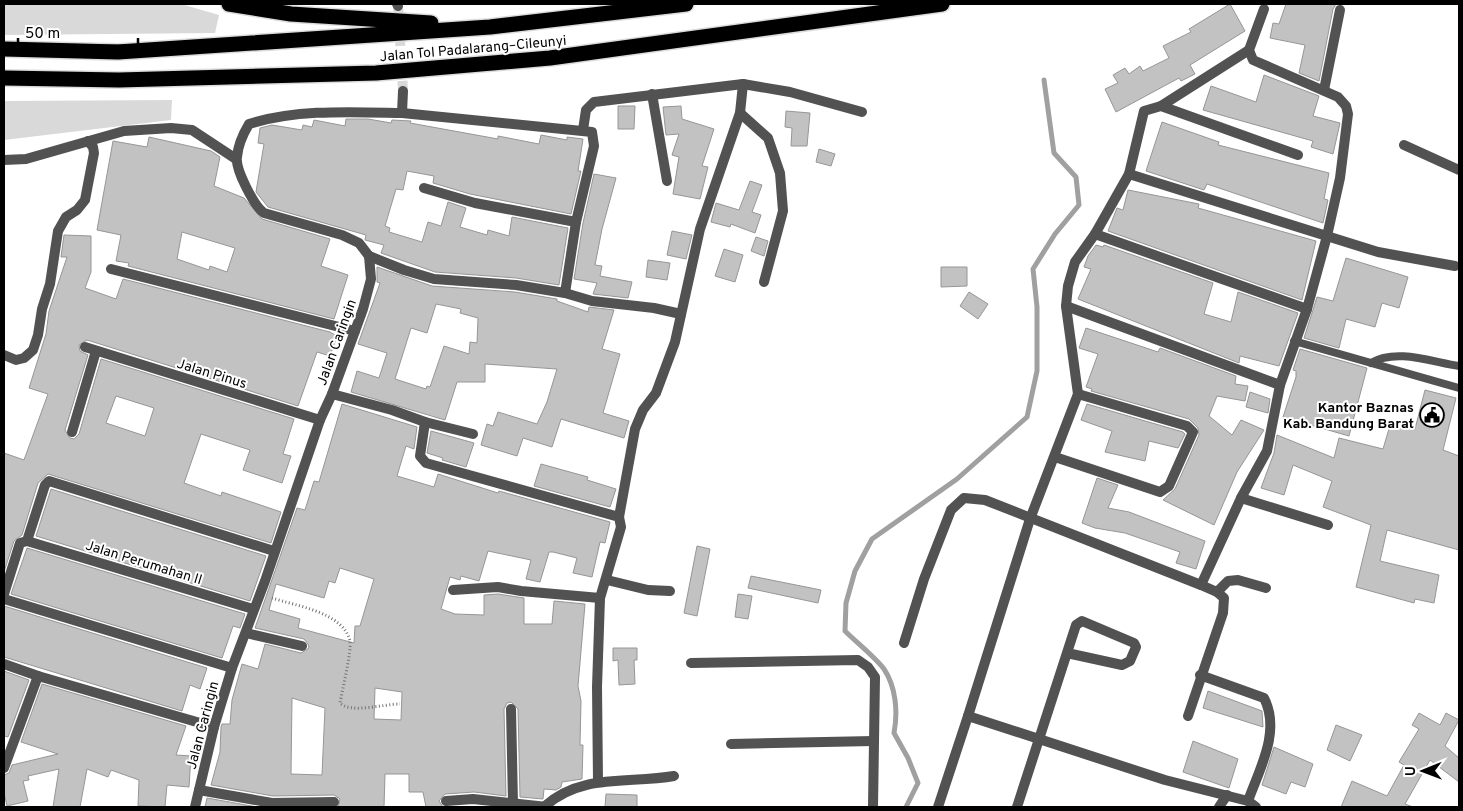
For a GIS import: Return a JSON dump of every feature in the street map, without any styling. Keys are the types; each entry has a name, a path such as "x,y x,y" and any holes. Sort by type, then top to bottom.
{"highway":[{"path":"229,4 292,14 490,27"},
{"name":"Jalan Tol Padalarang–Cileunyi","path":"4,49 118,52 490,27 686,4"},
{"name":"Jalan Tol Padalarang–Cileunyi","path":"4,78 119,80 376,73 550,58 942,4"}],"street":[{"path":"938,807 1030,519 1078,394 1066,306 1068,286 1075,262 1095,234 1129,174 1143,113 1146,109 1161,106 1249,50 1264,9"},
{"path":"1324,90 1340,10"},
{"path":"1201,585 1241,498 1267,451 1280,385 1306,310 1340,178 1348,114 1346,106 1341,100 1324,90 1256,63 1249,50"},
{"path":"598,781 597,687 600,598 607,580 621,527 619,517 635,429 643,410 656,393 676,342 700,229 740,113 743,84"},
{"path":"583,130 586,110 594,102 743,84 790,92 862,112"},
{"path":"402,91 402,113"},
{"path":"652,94 667,181"},
{"path":"1161,106 1298,156"},
{"path":"565,293 576,222 595,140 592,132 402,113 321,113 263,120 249,124 242,135 236,159 243,179 258,209 264,213 342,235 359,243 370,256 404,270 434,279 471,280 565,293 592,302 654,308 681,314"},
{"path":"740,113 768,138 780,172 783,211 764,282"},
{"path":"4,160 26,159 124,131 171,128 192,130 236,159"},
{"path":"4,355 16,360 24,358 33,350 38,335 42,309 50,284 61,224 85,200 94,153 94,147 88,141"},
{"path":"1404,145 1459,170"},
{"path":"1129,174 1378,252 1455,266"},
{"path":"424,188 475,203 576,222"},
{"path":"1095,234 1306,310"},
{"name":"Jalan Caringin","path":"195,807 214,727 232,668 320,420 332,394 369,289 370,256"},
{"path":"111,269 355,331"},
{"path":"1066,306 1280,385"},
{"name":"Jalan Pinus","path":"85,347 320,420"},
{"path":"72,432 96,351"},
{"path":"332,394 392,410 425,422 473,434"},
{"path":"1055,457 1160,492 1169,486 1192,432 1186,426 1078,394"},
{"path":"425,422 420,456 426,463 619,517"},
{"path":"4,594 20,543 26,541 45,485 49,481 274,551"},
{"path":"904,643 924,579 952,510 964,498 985,500 1201,585 1217,592 1224,598 1224,607 1200,674 1188,716"},
{"path":"1241,498 1328,525"},
{"name":"Jalan Perumahan II","path":"26,541 253,609"},
{"path":"607,580 648,590 670,591"},
{"path":"1217,592 1228,581 1238,580 1266,588"},
{"path":"453,590 509,587 521,591 600,598"},
{"path":"4,599 232,668"},
{"path":"1018,807 1039,739 1076,625 1082,621 1134,643 1136,647 1130,661 1122,665 1067,653"},
{"path":"246,633 302,646"},
{"path":"691,663 861,662 875,677 873,807"},
{"path":"4,664 38,676 214,727"},
{"path":"968,716 1165,780 1252,804 1270,742 1270,711 1264,698 1200,674"},
{"path":"4,768 38,676"},
{"path":"511,709 513,803"},
{"path":"731,744 874,741"},
{"path":"446,800 473,799 546,807 569,789 598,781 674,776"},
{"path":"199,790 272,803 334,802"},
{"path":"1219,807 1226,796"}],"lane":[{"path":"1294,341 1459,388"},
{"path":"1371,363 1378,358 1397,356 1459,366"}],"path":[{"path":"259,594 335,620 344,630 351,642 340,703 345,708 356,710 381,704 400,704"}],"shaded area":[{"path":"4,4 181,4 219,15 215,33 4,35"},
{"path":"172,100 171,120 4,140 4,101"}],"building":[{"path":"1230,4 1245,31 1190,65 1195,74 1181,81 1179,78 1116,112 1105,89 1118,83 1113,75 1125,68 1129,74 1140,66 1143,71 1169,58 1163,46 1191,32 1189,29"},
{"path":"1286,4 1336,4 1333,9 1319,81 1299,73 1305,45 1270,38 1273,23 1279,24"},
{"path":"1264,75 1319,96 1313,116 1340,123 1333,154 1311,147 1313,141 1203,110 1211,86 1256,102"},
{"path":"618,106 635,106 634,129 618,129"},
{"path":"681,106 682,119 714,129 702,166 708,167 700,199 673,194 679,157 672,155 679,134 666,135 663,107"},
{"path":"786,111 810,113 807,146 791,146 792,128 785,127"},
{"path":"346,119 368,119 391,123 392,120 411,121 410,123 498,139 498,136 539,144 541,135 567,140 567,137 583,139 578,171 581,171 571,214 470,194 433,183 434,176 407,171 403,190 396,189 385,226 390,228 389,232 422,242 428,222 441,226 448,202 466,208 460,227 487,235 488,230 509,236 512,217 568,228 559,285 516,278 435,272 381,253 384,245 365,240 366,235 268,207 256,192 264,144 258,143 260,128 272,125 302,130 303,125 312,127 314,120 345,126"},
{"path":"1162,122 1219,142 1218,145 1329,173 1324,199 1328,200 1323,223 1207,184 1204,190 1146,171"},
{"path":"149,137 211,151 220,157 214,186 244,198 262,219 330,239 321,266 348,275 334,319 128,266 129,263 116,261 121,235 97,230 113,141 147,147","holes":["182,232 235,248 227,272 210,266 209,270 177,259"]},
{"path":"819,149 835,154 831,166 816,162"},
{"path":"594,174 616,178 602,229 595,265 602,266 600,276 632,282 628,298 593,294 597,283 574,279 583,223"},
{"path":"750,181 762,185 752,212 761,215 755,233 731,224 730,227 711,222 716,203 739,210"},
{"path":"1128,190 1199,204 1198,208 1316,241 1302,300 1108,231 1117,208 1123,210"},
{"path":"672,231 692,235 686,259 667,255"},
{"path":"64,235 91,236 91,272 85,288 116,299 123,279 330,332 337,336 330,356 317,352 298,406 87,340 79,345 80,351 88,355 65,430 70,438 74,439 79,434 101,359 294,419 283,454 291,456 282,483 243,470 250,450 201,434 184,483 221,496 222,492 281,512 271,543 48,474 38,483 22,535 14,541 4,572 4,453 24,460 48,394 29,388 46,334 49,311 67,257 61,257","holes":["116,396 154,408 145,436 106,423"]},
{"path":"756,237 768,241 764,256 751,251"},
{"path":"1096,245 1103,247 1104,245 1213,283 1204,314 1231,322 1238,292 1298,313 1279,366 1240,356 1239,363 1078,299 1091,269 1084,267 1088,256"},
{"path":"724,249 743,255 735,282 715,276"},
{"path":"1346,258 1408,277 1399,308 1382,303 1375,327 1346,319 1339,348 1304,338 1317,297 1333,301"},
{"path":"648,260 670,263 667,280 646,277"},
{"path":"377,267 432,286 515,292 557,299 557,301 588,312 589,307 614,310 602,349 620,354 603,413 629,421 624,438 561,419 552,447 523,438 517,456 481,445 487,424 493,426 498,412 537,424 547,402 557,369 485,364 485,382 457,382 445,420 351,392 357,371 379,378 387,353 358,344 380,283 377,282","holes":["436,304 461,309 460,313 478,318 477,343 470,342 469,354 444,346 430,387 427,386 426,389 395,379 411,328 427,333"]},
{"path":"941,267 967,267 967,286 941,287"},
{"path":"969,292 988,304 978,319 960,306"},
{"path":"1086,328 1158,352 1160,348 1236,376 1235,384 1248,386 1245,401 1217,396 1209,416 1232,435 1241,420 1264,430 1237,472 1214,525 1163,500 1175,489 1199,435 1198,428 1189,419 1091,391 1092,389 1086,387 1098,354 1079,348"},
{"path":"1300,349 1367,368 1349,436 1283,417 1296,377 1296,371 1293,370"},
{"path":"1425,390 1456,398 1443,450 1459,456 1459,550 1387,530 1380,561 1439,575 1434,603 1415,599 1414,603 1356,587 1371,525 1323,507 1332,481 1293,465 1284,495 1261,488 1274,453 1277,435 1334,458 1339,438 1383,449 1391,422 1415,429"},
{"path":"1250,392 1270,399 1268,413 1246,407"},
{"path":"342,404 417,427 414,449 406,446 397,476 434,487 438,474 498,493 499,491 610,522 605,543 600,542 592,577 573,573 577,558 549,552 540,582 526,579 531,560 488,551 479,581 461,576 460,580 450,577 441,609 455,614 484,615 484,595 498,594 524,598 524,624 552,624 554,601 585,604 578,686 581,701 580,745 583,745 582,779 562,782 561,787 556,790 544,789 543,799 520,797 518,709 511,702 507,703 504,709 506,796 474,792 445,794 439,801 443,807 426,807 423,792 409,792 409,774 385,774 384,807 338,807 340,799 334,795 273,796 211,785 220,752 221,727 222,724 230,724 232,700 242,664 258,669 265,644 301,653 309,648 304,639 255,628 297,508 305,510 314,481 319,482","holes":["340,568 374,579 360,626 355,626 354,643 298,628 300,619 269,610 276,584 324,598 329,581 335,583","375,688 402,692 401,720 374,719","292,698 325,708 322,775 291,774"]},
{"path":"1087,404 1185,434 1178,448 1149,441 1145,461 1105,452 1112,431 1081,420"},
{"path":"431,431 474,443 466,467 442,460 443,458 427,453"},
{"path":"541,464 588,477 587,480 616,489 610,507 534,486"},
{"path":"1097,478 1118,485 1108,508 1129,512 1205,541 1196,569 1176,563 1180,552 1125,533 1095,528 1082,523"},
{"path":"51,489 266,556 250,601 36,536"},
{"path":"697,546 710,549 697,616 684,613"},
{"path":"27,548 245,614 240,628 233,626 222,658 11,594"},
{"path":"751,576 821,590 818,603 748,588"},
{"path":"738,594 752,596 748,619 735,617"},
{"path":"4,606 207,668 200,689 190,685 182,711 4,657"},
{"path":"613,648 637,648 637,660 634,660 635,684 619,685 618,660 613,661"},
{"path":"4,671 29,680 8,737 4,736"},
{"path":"42,684 186,726 176,755 191,756 189,787 167,785 165,807 138,806 139,780 111,770 108,777 87,769 80,807 53,807 59,769 28,776 29,780 23,781 28,801 7,806 4,793 4,775 9,773 12,765 58,754 21,742"},
{"path":"1208,691 1262,711 1263,727 1203,708"},
{"path":"1419,713 1440,725 1446,713 1459,720 1445,746 1459,758 1459,782 1430,760 1405,804 1413,807 1341,807 1352,781 1387,796 1404,765 1399,762 1419,729 1412,725"},
{"path":"1336,725 1362,735 1350,761 1327,750"},
{"path":"1193,741 1238,759 1229,788 1183,772"},
{"path":"1274,747 1313,764 1305,787 1291,782 1286,794 1262,785"},
{"path":"606,794 637,795 637,807 605,807"},
{"path":"207,798 257,807 205,807"}],"waterway":[{"path":"906,807 918,783 908,758 894,733 896,708 891,684 880,664 845,631 846,603 855,571 872,539 957,479 1027,417 1037,371 1037,307 1033,269 1055,234 1079,205 1076,177 1054,153 1044,80"}],"tunnel":[{"path":"398,6 403,91"}],"place":[{"name":"Kantor Baznas Kab. Bandung Barat","path":"1432,415"}]}
